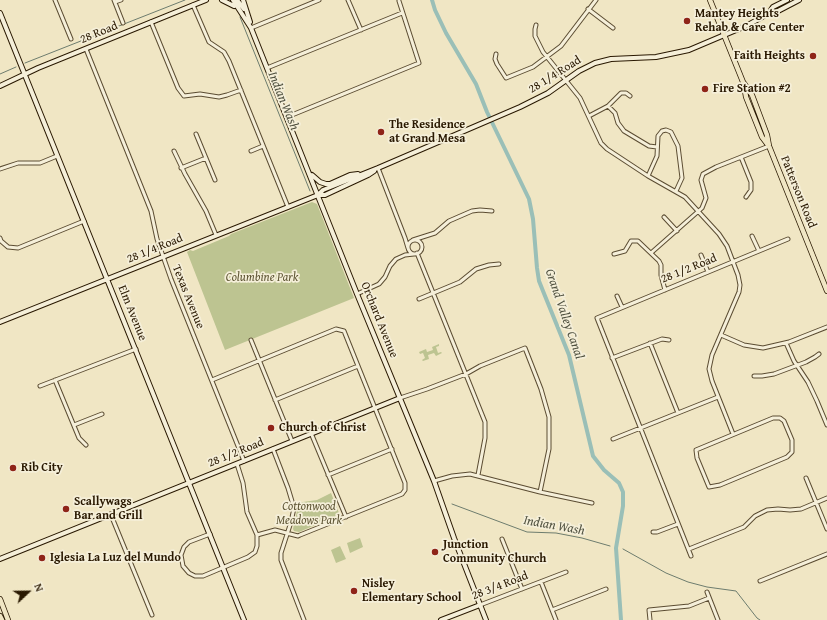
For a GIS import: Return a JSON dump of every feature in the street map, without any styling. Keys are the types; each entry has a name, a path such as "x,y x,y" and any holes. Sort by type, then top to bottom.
{"main road":[{"name":"Patterson Road","path":"710,0 743,82 754,101 767,135 769,146 827,290"},
{"path":"0,599 8,620"},
{"path":"0,607 3,615 8,620"},
{"path":"0,616 2,620"}],"street":[{"path":"55,0 71,39"},
{"path":"121,0 115,1 123,23"},
{"name":"28 Road","path":"0,86 24,74 206,0"},
{"path":"222,0 236,7"},
{"name":"Orchard Avenue","path":"233,0 236,7 243,14 251,28"},
{"path":"237,0 248,17"},
{"name":"Orchard Avenue","path":"242,0 251,28 357,294 434,481 454,538 486,620"},
{"path":"251,28 319,0"},
{"path":"348,0 361,30"},
{"path":"496,54 497,64 506,78 533,67 561,46 596,0"},
{"name":"28 1/4 Road","path":"771,12 773,7 787,0"},
{"name":"28 1/4 Road","path":"318,195 323,190 496,118 537,99 585,68 600,61 617,58 673,54 693,48 755,21 771,12 776,12 799,0"},
{"path":"287,117 419,63 399,1"},
{"path":"193,5 209,42 226,56 288,207"},
{"path":"588,9 614,28"},
{"name":"Elm Avenue","path":"0,13 108,278 244,620"},
{"path":"267,68 402,13"},
{"path":"151,22 178,88 184,96 200,94 219,97 241,90"},
{"path":"536,25 536,36 546,57 580,98 598,139 603,146 648,176 685,197 724,240 740,281 739,292 712,355 709,369 712,381 733,434"},
{"name":"Texas Avenue","path":"86,49 151,211 157,239 163,256 244,461"},
{"path":"589,116 608,106 621,93 626,93 630,96"},
{"path":"608,106 615,114 618,123 624,131 649,146 657,147"},
{"path":"648,176 657,156 657,139 660,133 666,130 671,132 678,146 682,178 676,191"},
{"path":"196,134 215,180"},
{"path":"251,151 263,146"},
{"path":"651,253 699,211 704,204 706,198 701,180 703,174 716,167 742,158 769,146"},
{"path":"174,151 181,168 206,212 216,235"},
{"path":"0,169 18,163 40,162 57,156"},
{"path":"181,168 206,158"},
{"path":"742,158 751,182 751,190 746,197"},
{"path":"307,168 316,180 326,184 330,184 350,175 364,173"},
{"path":"378,168 408,248 411,252 416,254 434,293 486,427 478,475"},
{"name":"28 1/4 Road","path":"0,322 318,195 325,195 368,175 378,168"},
{"path":"408,248 408,244 413,240 435,233 449,221 472,211 480,210 492,212"},
{"path":"664,217 677,230"},
{"path":"0,238 1,241 8,247 18,248 84,221"},
{"path":"752,236 758,251"},
{"name":"28 1/2 Road","path":"612,358 597,318 788,239"},
{"path":"357,294 379,284 385,277 390,266 396,260 405,256 416,254 421,250 422,246 419,242 413,240"},
{"path":"614,254 625,251 628,244 635,240 642,243 661,265 661,275 665,290"},
{"path":"700,255 708,272"},
{"path":"419,299 460,282 476,269 499,264"},
{"path":"617,296 622,307"},
{"path":"721,335 744,345 759,348 773,347 827,327"},
{"path":"212,380 336,329 344,331 405,483 405,490 402,494 298,536 288,532 274,530 257,536"},
{"path":"669,340 662,339 612,358 691,556"},
{"path":"251,340 292,442"},
{"path":"650,343 678,413"},
{"path":"786,343 797,366 811,388 827,425"},
{"name":"28 1/2 Road","path":"0,559 292,442 311,433 466,374 480,366 524,348 544,395 549,417 549,449 540,492"},
{"path":"40,386 136,349"},
{"path":"754,376 774,374 797,366 819,354"},
{"path":"275,400 358,366"},
{"path":"55,380 79,438 86,445"},
{"path":"613,439 718,397"},
{"path":"74,425 102,414"},
{"path":"773,418 780,418 784,421 792,440 792,452 787,457 720,485 710,487 697,458 696,450 733,434 773,418"},
{"path":"311,433 346,517"},
{"path":"272,449 288,488 294,508 280,560 304,620"},
{"path":"328,475 392,449"},
{"path":"210,534 189,542 184,547 181,555 183,566 189,573 195,576 203,576 252,555 257,546 257,536 247,512 243,483 236,464"},
{"path":"434,481 458,474 478,475 540,492 592,503"},
{"path":"806,478 827,529"},
{"path":"689,549 744,527 755,516 767,510 790,510 827,498"},
{"path":"111,514 152,615"},
{"path":"653,532 657,532 678,524"},
{"path":"502,539 522,589"},
{"path":"760,581 827,554"},
{"name":"28 3/4 Road","path":"441,620 566,572"},
{"path":"541,582 556,620"},
{"path":"552,610 606,588"},
{"path":"707,592 718,620"},
{"path":"650,620 649,610 689,606 709,598"}],"green space":[{"name":"Columbine Park","path":"312,202 317,204 354,298 225,350 187,252 190,250 193,251 231,234"},
{"path":"439,344 439,346 436,347 438,353 442,353 436,356 434,353 428,355 429,359 422,360 425,358 423,353 420,354 419,352 426,349 427,352 433,350 432,347"},
{"name":"Cottonwood Meadows Park","path":"331,493 339,515 299,532 294,531 293,529 297,511 296,503 317,500"},
{"path":"360,538 363,547 350,553 347,543"},
{"path":"340,546 346,559 336,563 331,550"}],"waterway":[{"name":"Indian Wash","path":"25,63 185,0"},
{"name":"Grand Valley Canal","path":"432,0 446,33 476,84 487,112 529,199 533,219 539,281 569,355 593,456 604,470 619,483 623,492 623,506 616,548 621,620"},
{"name":"Indian Wash","path":"240,17 310,191"},
{"name":"Indian Wash","path":"0,74 16,67"},
{"name":"Indian Wash","path":"452,504 527,532 556,533 582,538 610,546"},
{"name":"Indian Wash","path":"623,549 666,573 688,582 707,587 736,591 760,620"}],"place":[{"name":"Mantey Heights Rehab & Care Center","path":"687,21"},
{"name":"Faith Heights","path":"813,56"},
{"name":"Fire Station #2","path":"705,89"},
{"name":"The Residence at Grand Mesa","path":"381,132"},
{"name":"Church of Christ","path":"271,428"},
{"name":"Rib City","path":"13,468"},
{"name":"Scallywags Bar and Grill","path":"66,509"},
{"name":"Junction Community Church","path":"435,552"},
{"name":"Iglesia La Luz del Mundo","path":"42,558"},
{"name":"Nisley Elementary School","path":"354,591"}]}
